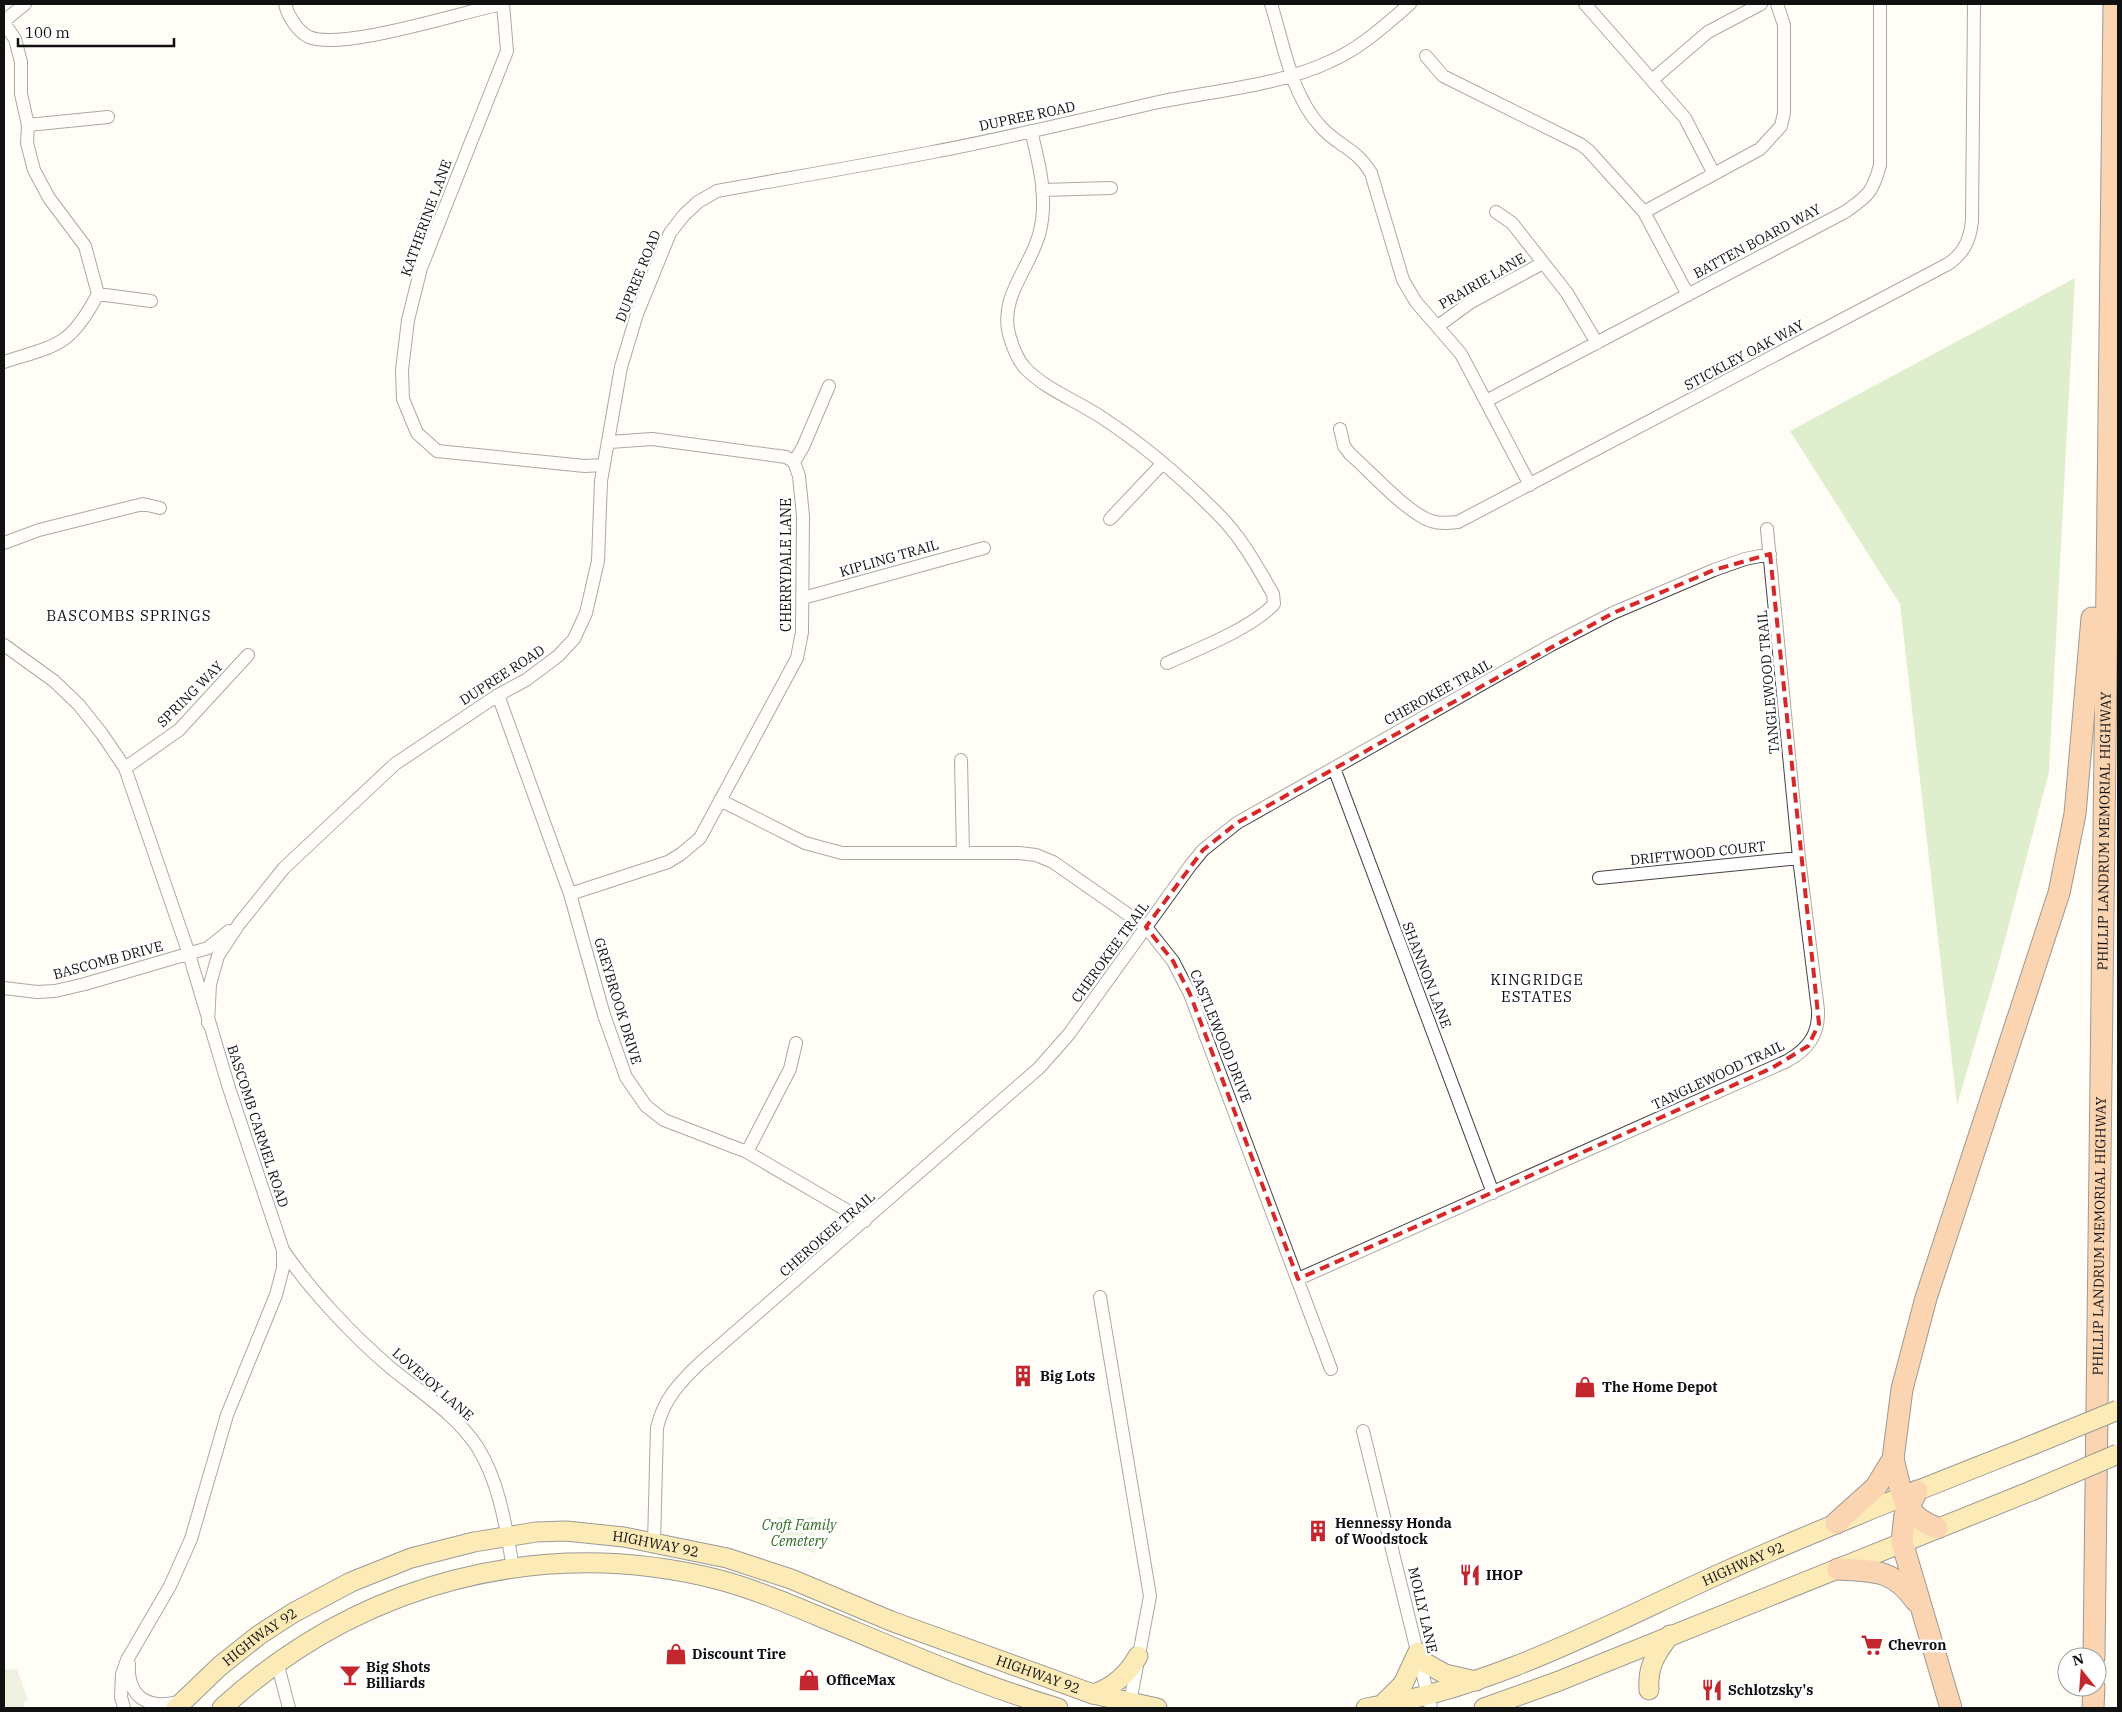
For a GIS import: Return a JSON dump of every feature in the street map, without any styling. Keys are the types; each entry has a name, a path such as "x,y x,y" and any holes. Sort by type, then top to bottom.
{"highway":[{"name":"PHILLIP LANDRUM MEMORIAL HIGHWAY","path":"2094,1647 2107,445 2114,4"},
{"path":"1836,1523 1876,1487 1893,1459 1902,1389 1926,1298 2065,870 2078,788 2107,445"},
{"path":"1893,1459 1909,1499 1924,1523 1936,1528"},
{"path":"1909,1499 1902,1542 1919,1605 1951,1708"},
{"path":"1838,1569 1869,1571 1891,1576 1907,1589 1919,1605"}],"main road":[{"name":"HIGHWAY 92","path":"1374,1707 1430,1702 1573,1641 1836,1523 1909,1499 2118,1410"},
{"path":"1484,1708 1559,1681 2031,1491 2118,1454"},
{"name":"HIGHWAY 92","path":"180,1704 220,1666 259,1635 293,1613 351,1582 411,1558 507,1536 566,1531 615,1536 654,1543 726,1558 767,1570 846,1600 891,1621 1093,1694 1131,1706 1157,1708"},
{"name":"HIGHWAY 92","path":"222,1708 277,1662 333,1626 393,1599 451,1580 513,1568 565,1563 622,1564 687,1573 722,1581 786,1602 970,1678 1058,1708"},
{"path":"1649,1690 1649,1670 1652,1661 1670,1635"},
{"path":"1093,1694 1117,1682 1133,1666 1138,1656"},
{"path":"1374,1707 1403,1684 1419,1656 1445,1674 1477,1681"}],"street":[{"path":"4,362 62,342 77,329 98,294 85,246 49,198 34,170 27,143 28,125 21,94 21,62 15,39 4,22 25,4"},
{"path":"285,4 296,27 309,37 328,40 377,34 503,4"},
{"name":"KATHERINE LANE","path":"503,4 507,52 421,268 408,320 402,370 403,399 417,433 437,451 585,466 604,465"},
{"path":"1270,4 1303,105 1322,129 1363,159 1371,173 1403,280 1416,302 1461,354 1530,485"},
{"name":"DUPREE ROAD","path":"208,1022 210,984 218,956 239,924 284,868 395,764 498,695 526,680 558,656 574,640 586,613 598,561 601,481 610,442 621,367 637,314 670,233 698,202 717,191 934,152 1176,99 1249,86 1293,74 1330,62 1351,50 1376,33 1410,4"},
{"path":"1584,4 1686,118 1714,174"},
{"path":"1652,80 1708,32 1761,4"},
{"path":"1644,212 1760,148 1781,126 1784,114 1784,25 1777,4"},
{"name":"BATTEN BOARD WAY","path":"1486,401 1845,212 1868,196 1875,184 1880,165 1880,4"},
{"name":"STICKLEY OAK WAY","path":"1340,429 1344,446 1350,454 1411,509 1433,521 1445,524 1458,522 1958,257 1970,235 1972,221 1974,4"},
{"path":"1426,56 1443,76 1580,144 1644,212 1688,295"},
{"path":"28,125 108,117"},
{"path":"1030,131 1041,170 1041,230 1034,254 1010,298 1008,307 1008,333 1015,352 1025,367 1042,381 1101,416 1128,436 1214,510 1236,532 1273,594 1274,604 1267,611 1229,634 1167,663"},
{"path":"1042,190 1112,188"},
{"path":"1496,212 1512,223 1567,294 1597,343"},
{"name":"PRAIRIE LANE","path":"1438,326 1471,302 1543,264"},
{"path":"98,294 151,301"},
{"path":"610,442 652,439 786,457 794,462 803,447 829,386"},
{"name":"CHERRYDALE LANE","path":"570,894 650,869 681,854 700,838 797,658 802,632 803,516 799,476 794,462"},
{"path":"1110,519 1162,464"},
{"path":"4,543 38,530 143,504 160,508"},
{"name":"TANGLEWOOD TRAIL","path":"1298,1279 1780,1064 1808,1046 1819,1024 1818,1010 1799,858 1767,530"},
{"name":"KIPLING TRAIL","path":"803,598 953,555 984,548"},
{"name":"CHEROKEE TRAIL","path":"654,1543 657,1428 666,1402 675,1388 700,1363 865,1221 1056,1052 1194,860 1218,836 1334,768 1613,613 1745,558 1770,554"},
{"name":"BASCOMB CARMEL ROAD","path":"4,645 54,681 73,699 102,734 125,768 191,959 208,1022 283,1250 283,1268 276,1296 227,1414 191,1539 170,1586 127,1660 120,1684 124,1708"},
{"name":"SPRING WAY","path":"125,768 179,730 248,656"},
{"name":"GREYBROOK DRIVE","path":"498,695 570,894 604,1015 626,1077 646,1106 664,1120 747,1152 865,1221"},
{"path":"962,760 963,853"},
{"name":"SHANNON LANE","path":"1334,768 1493,1193"},
{"name":"CASTLEWOOD DRIVE","path":"720,800 788,835 824,849 862,854 963,853 1036,855 1068,870 1146,927 1173,961 1190,994 1331,1370"},
{"name":"DRIFTWOOD COURT","path":"1599,878 1799,858"},
{"name":"DUPREE ROAD","path":"191,959 239,924"},
{"path":"191,959 206,964 218,956"},
{"name":"BASCOMB DRIVE","path":"4,988 37,992 55,991 191,959"},
{"path":"747,1152 790,1069 796,1042"},
{"name":"LOVEJOY LANE","path":"283,1250 300,1274 364,1343 389,1367 434,1402 465,1432 488,1467 496,1488 513,1568"},
{"path":"1100,1297 1150,1588 1150,1604 1138,1656 1138,1672 1131,1706"},
{"name":"MOLLY LANE","path":"1363,1431 1430,1702"},
{"name":"BASCOMB CARMEL ROAD","path":"133,1651 130,1662 130,1684 142,1699 162,1705 180,1704"},
{"path":"277,1662 289,1708"}],"highlighted area":[{"path":"1770,554 1819,1024 1808,1046 1772,1068 1298,1279 1190,994 1173,961 1146,927 1203,850 1237,823 1613,613 1714,570"}],"green space":[{"path":"2075,278 2049,772 2000,958 1957,1105 1900,604 1790,431"},
{"name":"Croft Family Cemetery","path":"778,1517 814,1517 816,1553 776,1543"},
{"path":"4,1669 17,1670 28,1700 23,1702 25,1708 4,1708"}],"place":[{"name":"Big Lots","path":"1023,1376"},
{"name":"The Home Depot","path":"1585,1387"},
{"name":"Hennessy Honda of Woodstock","path":"1318,1531"},
{"name":"IHOP","path":"1470,1575"},
{"name":"Chevron","path":"1872,1645"},
{"name":"Discount Tire","path":"676,1654"},
{"name":"Big Shots Billiards","path":"350,1675"},
{"name":"OfficeMax","path":"809,1680"},
{"name":"Schlotzsky's","path":"1712,1690"}],"district":[{"name":"BASCOMBS SPRINGS","path":"129,615"},
{"name":"KINGRIDGE ESTATES","path":"1537,988"}]}
